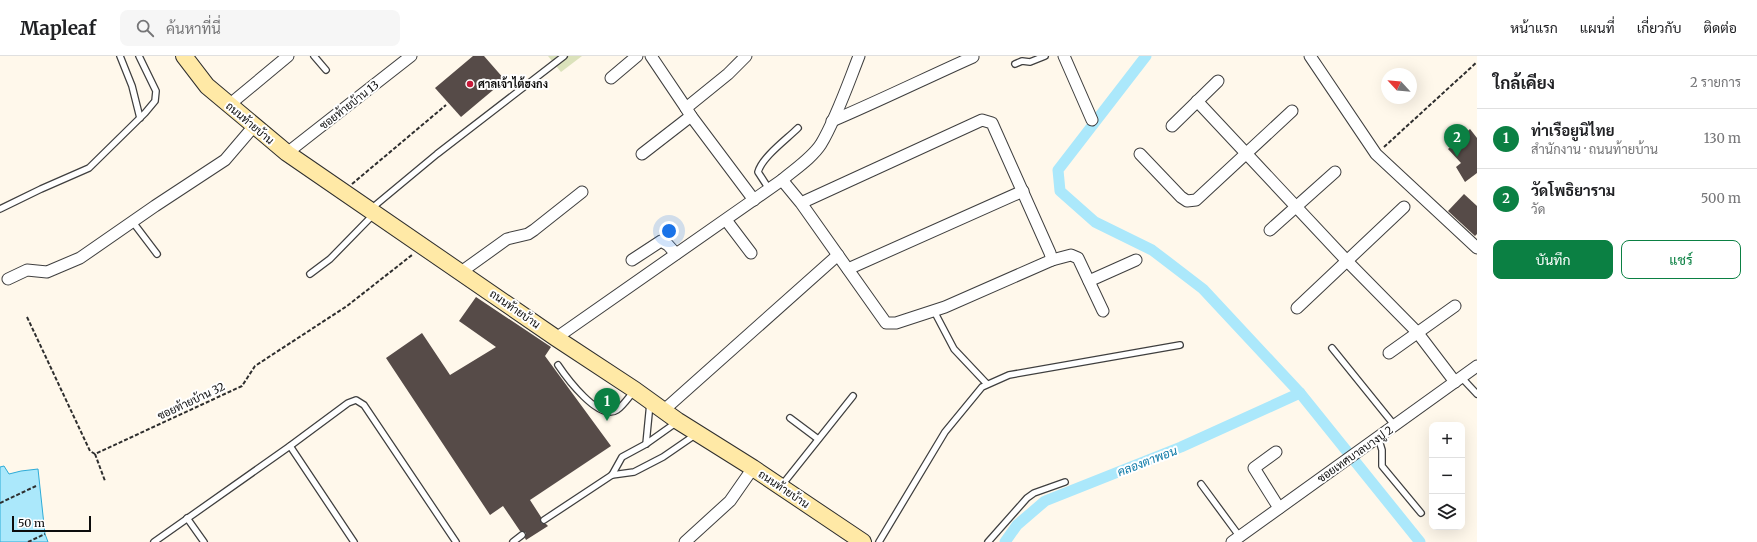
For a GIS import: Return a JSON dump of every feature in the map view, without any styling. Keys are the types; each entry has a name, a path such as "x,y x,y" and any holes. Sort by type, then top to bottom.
{"street":[{"name":"ถนนท้ายบ้าน","path":"184,56 207,86 287,153 556,338 635,390 697,434 780,486 854,540"},
{"path":"229,105 288,56"},
{"name":"ซอยท้ายบ้าน 13","path":"287,153 411,56"},
{"path":"611,78 637,56"},
{"path":"651,56 689,112 754,200"},
{"path":"642,154 689,112 746,56"},
{"path":"556,338 782,180 820,145 860,56"},
{"path":"832,121 973,56"},
{"path":"1064,56 1092,120"},
{"path":"1310,56 1376,154 1477,248"},
{"path":"1172,126 1218,81"},
{"path":"1197,101 1296,208 1417,332 1458,379"},
{"path":"1140,154 1181,197 1187,200 1196,200 1292,111"},
{"path":"801,203 982,120 992,122 1023,190 1052,260"},
{"path":"8,279 27,270 47,272 80,258 132,221 225,160 254,126"},
{"path":"1270,230 1335,172"},
{"path":"782,180 801,203 886,323 896,323 934,310 1052,260 1071,255 1076,256 1103,311"},
{"path":"848,269 1023,190"},
{"path":"461,272 507,240 528,234 582,192"},
{"path":"1297,308 1346,260 1404,207"},
{"path":"726,220 751,253"},
{"path":"632,260 661,241 668,244 676,254"},
{"path":"664,410 838,255"},
{"path":"1089,281 1136,260"},
{"path":"1389,353 1455,306"},
{"name":"ซอยเทศบาลบางปู 2","path":"1236,539 1477,366"},
{"path":"1276,452 1254,468 1279,508"},
{"path":"685,542 727,505 753,468"}],"lane":[{"path":"120,56 132,86 140,118"},
{"path":"0,209 89,168 140,118 155,101 156,91 140,56"},
{"path":"314,56 326,70"},
{"path":"310,274 330,259 371,212 437,154 564,56"},
{"path":"1015,64 1025,60 1030,62 1045,56"},
{"path":"769,189 758,172 759,168 764,160 798,128"},
{"path":"132,221 157,254"},
{"path":"934,310 954,349 987,384"},
{"path":"879,542 945,432 982,387 1009,375 1180,345"},
{"path":"1332,348 1395,426"},
{"path":"558,365 568,380 580,393 602,410 608,412 616,411 635,390"},
{"path":"1458,379 1477,394"},
{"path":"780,486 853,396"},
{"path":"154,542 290,446 348,402 356,400 364,405 456,542"},
{"path":"646,444 650,401"},
{"path":"790,418 818,439"},
{"path":"544,520 612,474 622,457 646,444 678,421"},
{"path":"612,474 634,472 664,457 697,434"},
{"path":"1378,437 1382,450 1382,466 1421,514"},
{"path":"290,446 354,542"},
{"path":"988,542 1027,498 1034,493 1065,482"},
{"path":"1201,484 1236,539"},
{"path":"187,518 204,542"},
{"path":"513,542 522,535"}],"path":[{"path":"1376,154 1477,62"},
{"path":"342,192 446,105"},
{"name":"ซอยท้ายบ้าน 32","path":"95,454 239,387 255,366 353,302 408,259"},
{"path":"27,317 90,451 95,454 105,481"},
{"path":"0,503 36,486"},
{"path":"28,542 45,534"}],"green space":[{"path":"548,56 582,56 561,72"}],"water":[{"path":"4,466 9,474 38,469 45,534 48,542 0,542 0,467"}],"building":[{"name":"ศาลเจ้าไต้ฮงกง","path":"473,56 484,56 505,80 461,117 435,88"},
{"path":"1470,129 1477,138 1477,173 1465,182 1456,167 1461,163 1448,149"},
{"path":"1464,194 1477,206 1477,234 1475,236 1448,211"},
{"path":"476,297 551,347 545,356 611,446 530,500 541,517 541,523 548,526 526,540 526,533 520,531 503,506 490,515 386,358 422,333 450,375 496,347 459,321"}],"waterway":[{"path":"1146,56 1058,170 1060,191 1095,222 1152,250 1203,289 1300,393 1420,542"},
{"name":"คลองตาพอน","path":"1005,542 1017,525 1045,501 1181,447 1300,393"}],"place":[{"name":"ศาลเจ้าไต้ฮงกง","path":"470,84"},
{"name":"วัดโพธิยาราม","path":"1457,157"},
{"name":"ท่าเรือยูนิไทย","path":"607,421"}]}
